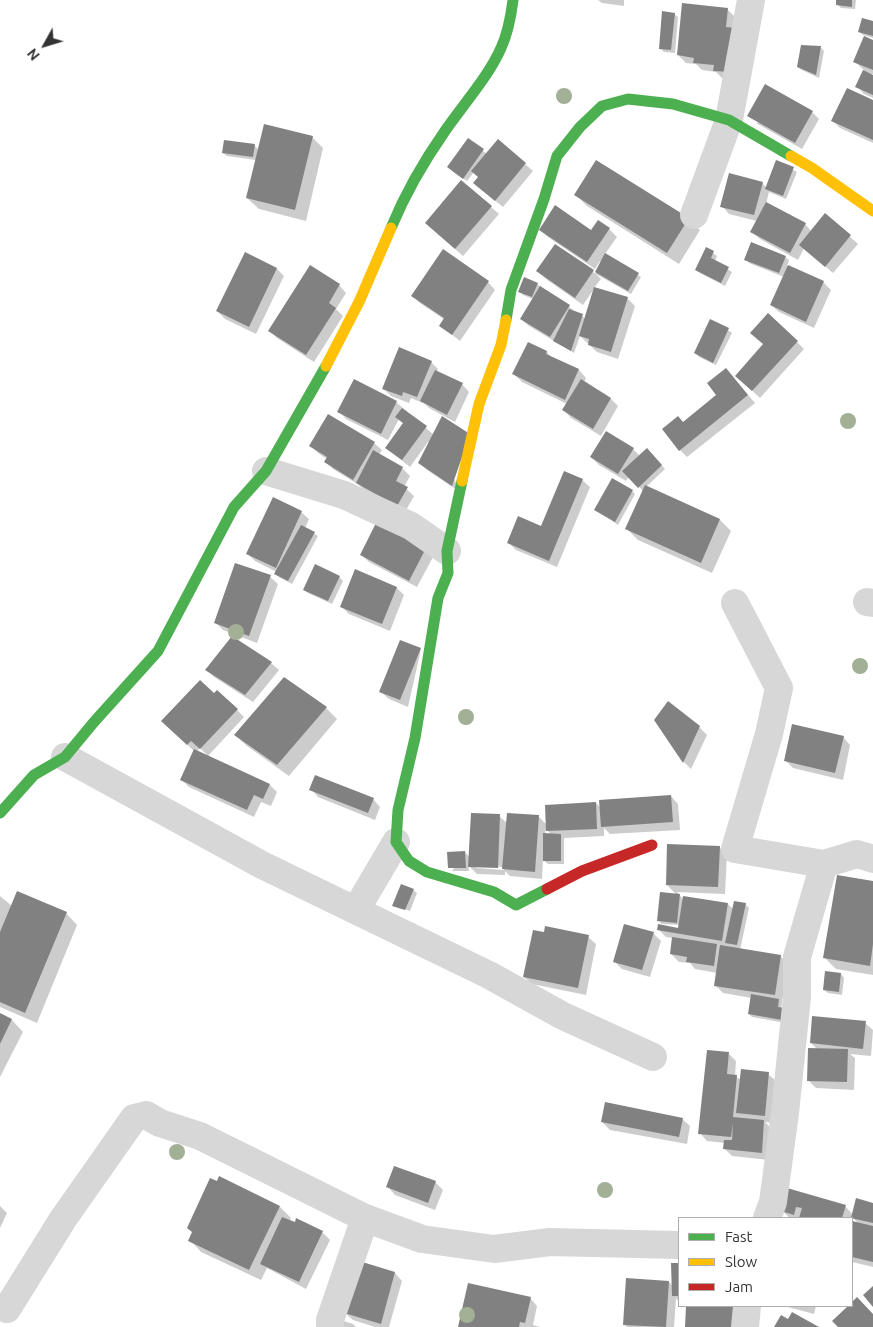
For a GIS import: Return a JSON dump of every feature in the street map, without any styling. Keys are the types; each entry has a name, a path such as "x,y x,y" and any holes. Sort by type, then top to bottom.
{"street":[{"path":"0,813 34,776 65,757 158,651 234,507 266,471 322,374 359,302 403,200 444,132 481,81 501,49 511,18 514,0"},
{"path":"694,215 729,120 751,0"},
{"path":"356,910 396,842 398,810 415,738 438,598 448,573 447,551 479,404 501,345 511,290 544,199 557,156 580,127 602,106 628,99 673,104 729,120 812,168 873,211"},
{"path":"266,471 344,495 411,526 447,551"},
{"path":"735,602 780,688 769,734 735,849 824,864 857,854 873,859"},
{"path":"65,757 262,865 489,975 564,1016 653,1057"},
{"path":"396,842 409,861 427,872 494,892 516,905 582,871 652,846"},
{"path":"767,1217 773,1202 786,1113 797,997 797,957 824,864"},
{"path":"7,1309 62,1219 134,1118 146,1115 160,1124 200,1136 365,1218 422,1239 494,1249 550,1242 678,1245"},
{"path":"330,1327 330,1320 365,1218"},
{"path":"745,1327 747,1307"}],"building":[{"path":"836,0 852,0 852,7 836,5"},
{"path":"682,3 728,8 726,27 735,28 731,72 713,71 714,65 693,63 694,58 677,55"},
{"path":"662,11 675,13 671,50 659,49"},
{"path":"862,18 873,21 873,36 858,32"},
{"path":"864,36 873,40 873,70 853,62"},
{"path":"801,45 821,46 816,75 797,67"},
{"path":"863,70 873,75 873,95 855,87"},
{"path":"765,84 813,111 795,143 747,116"},
{"path":"847,88 873,100 873,140 831,121"},
{"path":"264,124 313,136 295,210 246,198"},
{"path":"468,138 484,149 463,179 447,167"},
{"path":"498,139 526,163 495,201 473,183 478,177 471,171"},
{"path":"224,140 255,144 253,157 222,153"},
{"path":"596,160 689,218 667,253 574,195"},
{"path":"776,160 794,167 783,196 765,189"},
{"path":"729,173 763,182 754,215 720,207"},
{"path":"461,180 492,206 455,249 425,223"},
{"path":"766,202 806,223 790,253 750,232"},
{"path":"555,205 591,230 598,220 610,228 587,262 539,230"},
{"path":"825,213 851,235 825,267 799,245"},
{"path":"751,242 786,256 779,273 744,260"},
{"path":"555,244 594,270 575,298 536,271"},
{"path":"706,247 714,251 711,258 729,267 721,283 695,270"},
{"path":"443,249 489,281 452,335 439,326 444,318 411,296"},
{"path":"245,252 277,268 249,327 216,311"},
{"path":"605,253 639,273 628,291 595,272"},
{"path":"310,265 340,284 329,303 336,308 306,355 268,331"},
{"path":"788,265 824,281 806,322 770,305"},
{"path":"524,277 538,283 532,297 518,292"},
{"path":"540,286 570,305 550,337 520,319"},
{"path":"594,287 628,297 611,352 588,345 589,339 579,336"},
{"path":"569,309 583,314 571,351 553,341"},
{"path":"768,313 798,341 752,391 735,376 763,344 750,333"},
{"path":"710,319 729,328 713,363 694,353"},
{"path":"528,342 547,351 546,354 579,369 565,400 512,374"},
{"path":"399,347 432,361 417,397 403,392 402,396 382,389"},
{"path":"726,368 748,395 679,451 662,429 678,416 683,422 716,395 707,383"},
{"path":"435,370 463,383 447,415 420,401"},
{"path":"354,379 397,401 381,434 337,412"},
{"path":"581,379 611,398 593,429 562,410"},
{"path":"402,408 427,426 402,460 385,448 403,423 395,417"},
{"path":"328,414 375,442 353,480 324,462 327,457 309,446"},
{"path":"442,416 470,434 452,486 418,463"},
{"path":"606,431 634,448 618,474 590,457"},
{"path":"647,448 662,465 638,488 622,471"},
{"path":"373,450 403,467 396,481 408,487 397,506 356,483"},
{"path":"564,471 583,479 549,561 507,543 518,516 541,526"},
{"path":"612,478 633,490 615,522 594,510"},
{"path":"645,485 720,519 701,563 625,529"},
{"path":"273,497 302,511 276,568 246,554"},
{"path":"376,523 426,548 409,581 360,555"},
{"path":"301,525 315,532 288,581 274,574"},
{"path":"235,563 271,575 249,636 214,623"},
{"path":"315,564 340,576 328,601 303,590"},
{"path":"355,569 397,587 382,624 340,607"},
{"path":"232,636 272,662 245,695 205,670"},
{"path":"400,640 421,648 400,700 379,692"},
{"path":"284,677 327,707 277,765 234,735"},
{"path":"200,680 214,693 217,690 238,709 200,749 191,741 187,745 161,721"},
{"path":"668,701 700,726 683,763 654,720"},
{"path":"792,724 844,736 835,773 784,761"},
{"path":"194,749 270,784 263,799 254,795 247,810 180,780"},
{"path":"315,775 374,798 368,813 309,790"},
{"path":"671,795 673,822 601,827 599,800"},
{"path":"596,802 597,829 546,831 545,805"},
{"path":"471,813 500,814 498,868 468,867"},
{"path":"507,813 539,815 535,872 502,869"},
{"path":"543,833 561,834 561,861 543,861"},
{"path":"667,844 720,846 718,887 666,885"},
{"path":"465,851 466,868 448,868 447,852"},
{"path":"837,875 873,881 873,944 870,966 823,958"},
{"path":"401,884 414,889 405,910 392,906"},
{"path":"17,891 67,912 25,1013 0,1002 0,932"},
{"path":"660,892 680,894 677,923 657,921"},
{"path":"683,896 728,903 722,941 657,930 658,924 678,928"},
{"path":"734,901 746,903 737,945 725,943"},
{"path":"624,924 654,932 642,970 613,962"},
{"path":"545,926 589,935 578,988 523,977 533,930 544,932"},
{"path":"672,937 717,944 714,966 686,962 687,957 670,954"},
{"path":"720,945 781,955 775,995 714,986"},
{"path":"825,971 841,973 839,992 823,990"},
{"path":"751,994 779,999 778,1007 785,1008 782,1020 748,1014"},
{"path":"0,1013 12,1019 0,1044"},
{"path":"812,1016 866,1021 863,1049 810,1043"},
{"path":"808,1048 848,1049 847,1082 807,1081"},
{"path":"707,1050 729,1052 727,1074 737,1075 733,1117 764,1120 762,1153 723,1149 724,1140 732,1140 733,1123 731,1137 698,1134"},
{"path":"741,1069 769,1072 765,1116 736,1113"},
{"path":"605,1102 683,1118 679,1137 601,1122"},
{"path":"394,1166 436,1181 428,1203 386,1187"},
{"path":"219,1176 280,1206 249,1270 188,1241 192,1232 187,1228 210,1178 217,1181"},
{"path":"787,1188 846,1205 842,1217 799,1217 802,1208 796,1207 794,1215 781,1211"},
{"path":"856,1198 873,1203 873,1223 851,1217"},
{"path":"282,1217 295,1222 296,1218 323,1231 299,1282 260,1264"},
{"path":"853,1221 873,1226 873,1262 853,1257"},
{"path":"359,1261 395,1272 381,1324 344,1313"},
{"path":"671,1263 678,1263 678,1296 672,1296"},
{"path":"626,1278 669,1281 666,1327 623,1325"},
{"path":"468,1283 531,1297 525,1323 520,1322 519,1327 458,1327"},
{"path":"873,1286 873,1307 863,1295"},
{"path":"857,1297 873,1314 873,1327 838,1327 832,1321 847,1307 853,1307 853,1301"},
{"path":"686,1307 741,1307 740,1327 685,1327"},
{"path":"792,1312 819,1327 774,1327 781,1315 788,1319"}],"traffic: fast":[{"path":"391,228 409,190 430,154 496,59 507,30 513,0"},
{"path":"506,320 511,290 544,199 557,156 580,127 602,106 628,99 673,104 729,120 791,156"},
{"path":"0,813 34,775 65,757 158,651 234,507 266,471 326,366"},
{"path":"462,481 447,551 448,573 438,598 415,738 398,810 396,842 409,861 427,872 494,892 516,905 547,889"}],"traffic: slow":[{"path":"791,156 812,168 873,211"},
{"path":"326,366 359,302 391,228"},
{"path":"462,481 479,404 501,345 506,320"}],"traffic: jam":[{"path":"547,889 582,871 652,845"}]}
